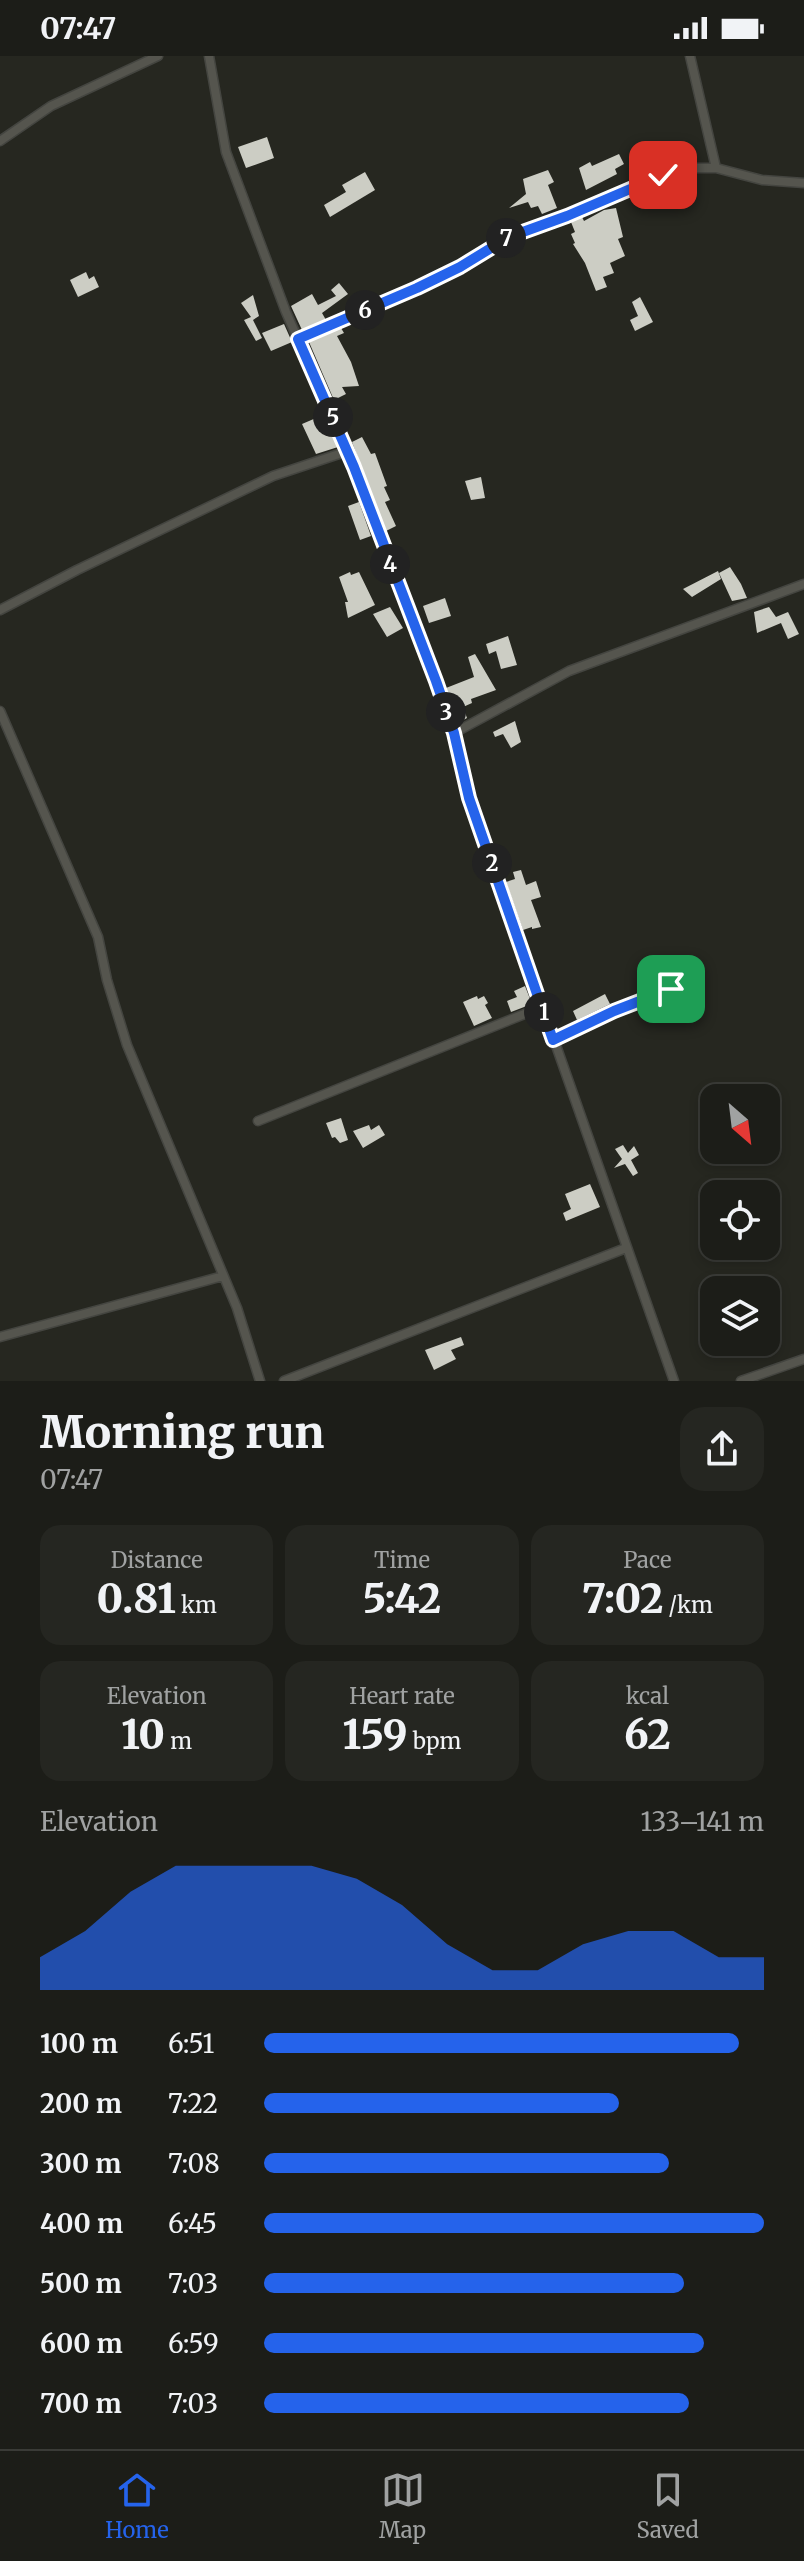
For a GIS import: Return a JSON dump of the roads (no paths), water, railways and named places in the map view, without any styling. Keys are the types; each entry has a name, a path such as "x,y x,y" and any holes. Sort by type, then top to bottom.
{"street":[{"path":"0,141 51,106 158,56"},
{"path":"209,56 226,152 298,339 348,451 454,733 469,798 674,1381"},
{"path":"690,56 716,168"},
{"path":"298,339 417,288 460,267 509,237 682,168 716,168 762,180 804,183"},
{"path":"0,610 273,476 348,451"},
{"path":"454,733 569,671 804,584"},
{"path":"0,711 98,937 107,980 127,1045 223,1276 260,1381"},
{"path":"553,1040 614,1011 671,989"},
{"path":"258,1121 542,1007"},
{"path":"284,1381 626,1248"},
{"path":"0,1337 223,1276"},
{"path":"741,1381 804,1359"}]}
